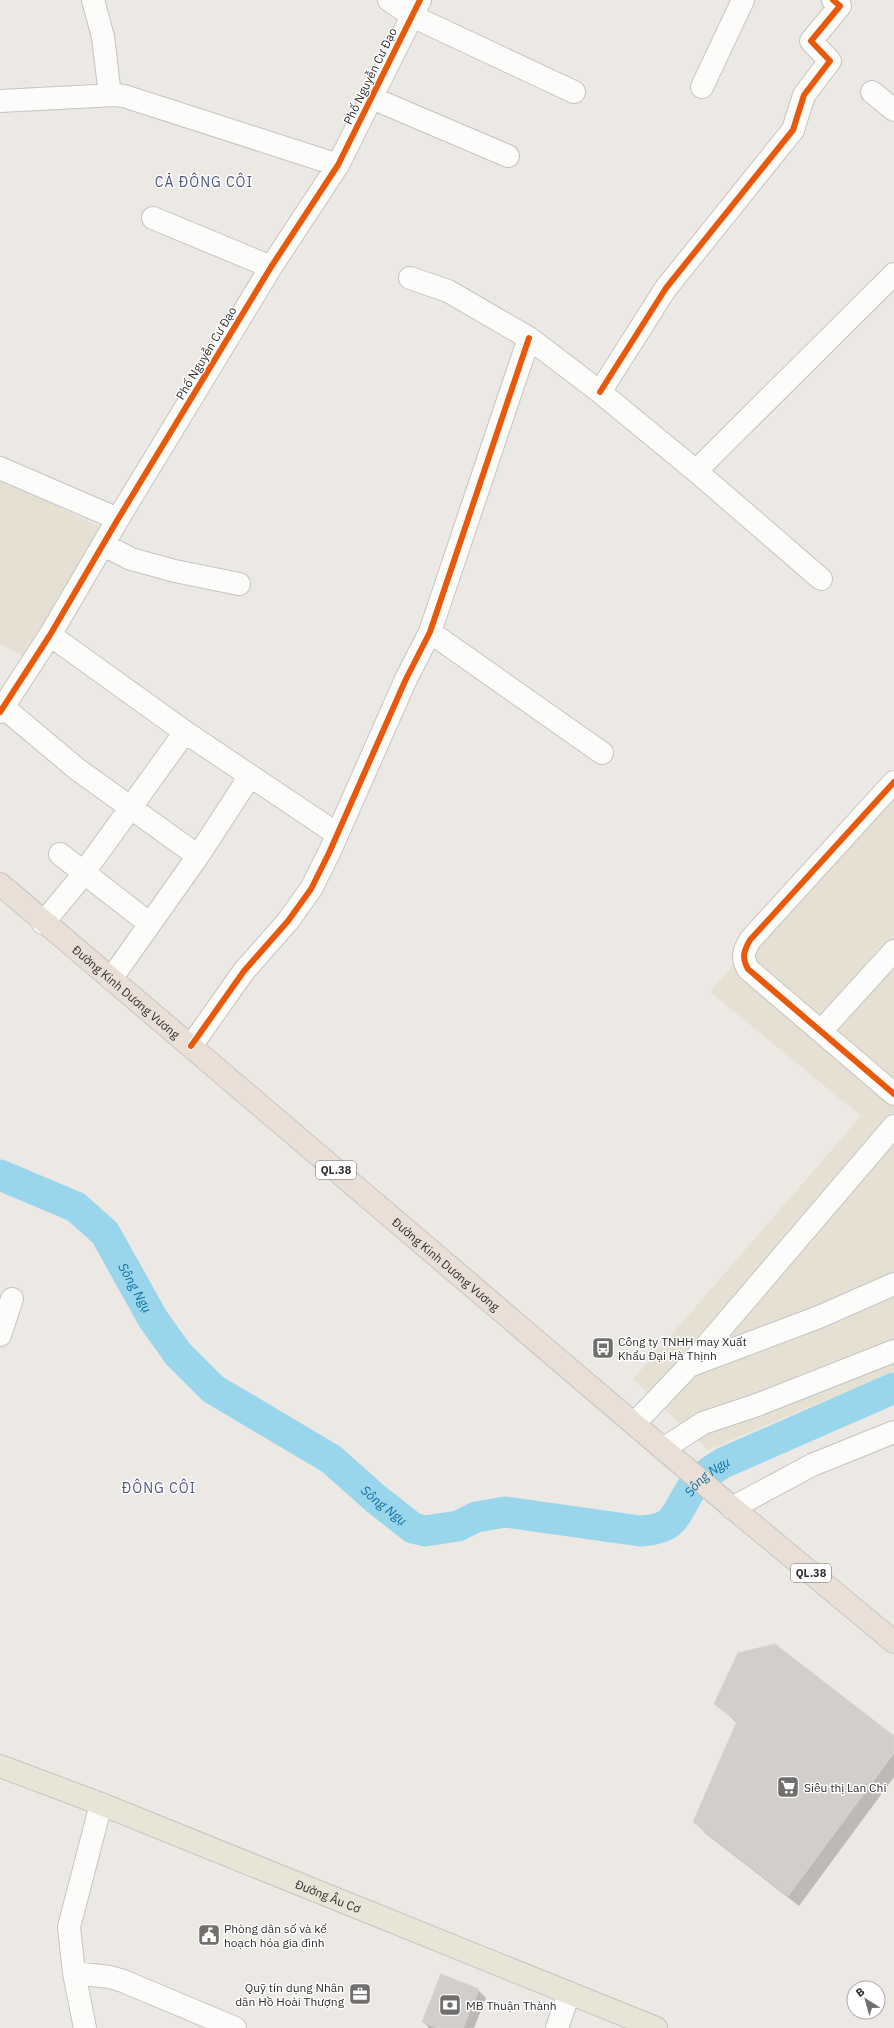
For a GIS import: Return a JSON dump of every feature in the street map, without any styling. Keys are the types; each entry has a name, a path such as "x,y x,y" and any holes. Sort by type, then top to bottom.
{"highway":[{"name":"Đường Kinh Dương Vương","path":"0,884 730,1506 894,1642"}],"main road":[{"name":"Đường Âu Cơ","path":"0,1766 101,1804 656,2028"}],"street":[{"path":"92,0 103,37 110,95"},
{"path":"389,0 416,8 574,92"},
{"path":"702,87 742,0"},
{"path":"600,392 666,288 793,130 804,95 830,61 811,41 840,6 832,0"},
{"name":"Phố Nguyễn Cư Đạo","path":"2,710 50,634 271,267 338,165 416,8"},
{"path":"872,92 894,110"},
{"path":"0,101 110,95 124,96 338,165"},
{"path":"372,98 508,156"},
{"path":"153,218 271,267"},
{"path":"696,471 894,274"},
{"path":"410,278 448,291 529,338 600,392 696,471 821,579"},
{"path":"191,1046 244,971 288,921 311,889 406,679 430,632 529,338"},
{"path":"0,468 118,519"},
{"path":"104,545 131,559 175,571 239,584"},
{"path":"430,632 602,753"},
{"path":"50,634 185,732 337,834"},
{"path":"2,710 77,769 198,856"},
{"path":"44,922 84,873 185,732"},
{"path":"111,979 198,856 250,776"},
{"path":"894,782 750,940 745,949 743,959 748,969 894,1094"},
{"path":"60,854 150,924"},
{"path":"821,1031 894,951"},
{"path":"634,1424 689,1366 894,1126"},
{"path":"689,1366 819,1317 894,1284"},
{"path":"0,1335 12,1299"},
{"path":"667,1452 704,1423 758,1404 894,1350"},
{"path":"730,1506 812,1464 894,1432"},
{"path":"85,2028 74,1973 69,1927 101,1804"},
{"path":"74,1973 110,1977 123,1981 235,2028"},
{"path":"558,2028 569,1993"}],"shaded area":[{"path":"0,476 105,530 27,659 0,643"},
{"path":"894,777 894,1371 708,1450 633,1379 861,1116 710,992"}],"building":[{"name":"Siêu thị Lan Chi","path":"775,1644 894,1736 894,1753 788,1896 693,1822 737,1721 714,1704 738,1653"},
{"name":"MB Thuận Thành","path":"441,1974 479,1989 463,2028 437,2028 422,2022"}],"waterway":[{"name":"Sông Ngụ","path":"0,1175 76,1207 105,1233 153,1319 178,1354 213,1389 331,1459 376,1499 413,1528 425,1531 458,1526 476,1517 505,1512 640,1531 659,1528 671,1522 691,1489 699,1480 723,1463 894,1388"}],"cycle path":[{"path":"0,712 50,635 118,519 271,267 338,165 420,0"},
{"path":"600,392 666,288 793,130 804,95 830,61 811,41 840,6 833,0"},
{"path":"191,1046 244,971 288,921 311,889 329,853 406,679 430,632 529,338"},
{"path":"894,782 750,940 744,955 748,969 894,1094"}],"place":[{"name":"Công ty TNHH may Xuất Khẩu Đại Hà Thịnh","path":"603,1348"},
{"name":"Siêu thị Lan Chi","path":"788,1787"},
{"name":"Phòng dân số và kế hoạch hóa gia đình","path":"209,1935"},
{"name":"Quỹ tín dụng Nhân dân Hồ Hoài Thượng","path":"360,1994"},
{"name":"MB Thuận Thành","path":"450,2005"}],"district":[{"name":"CẢ ĐÔNG CÔI","path":"204,182"},
{"name":"ĐÔNG CÔI","path":"159,1488"}]}
